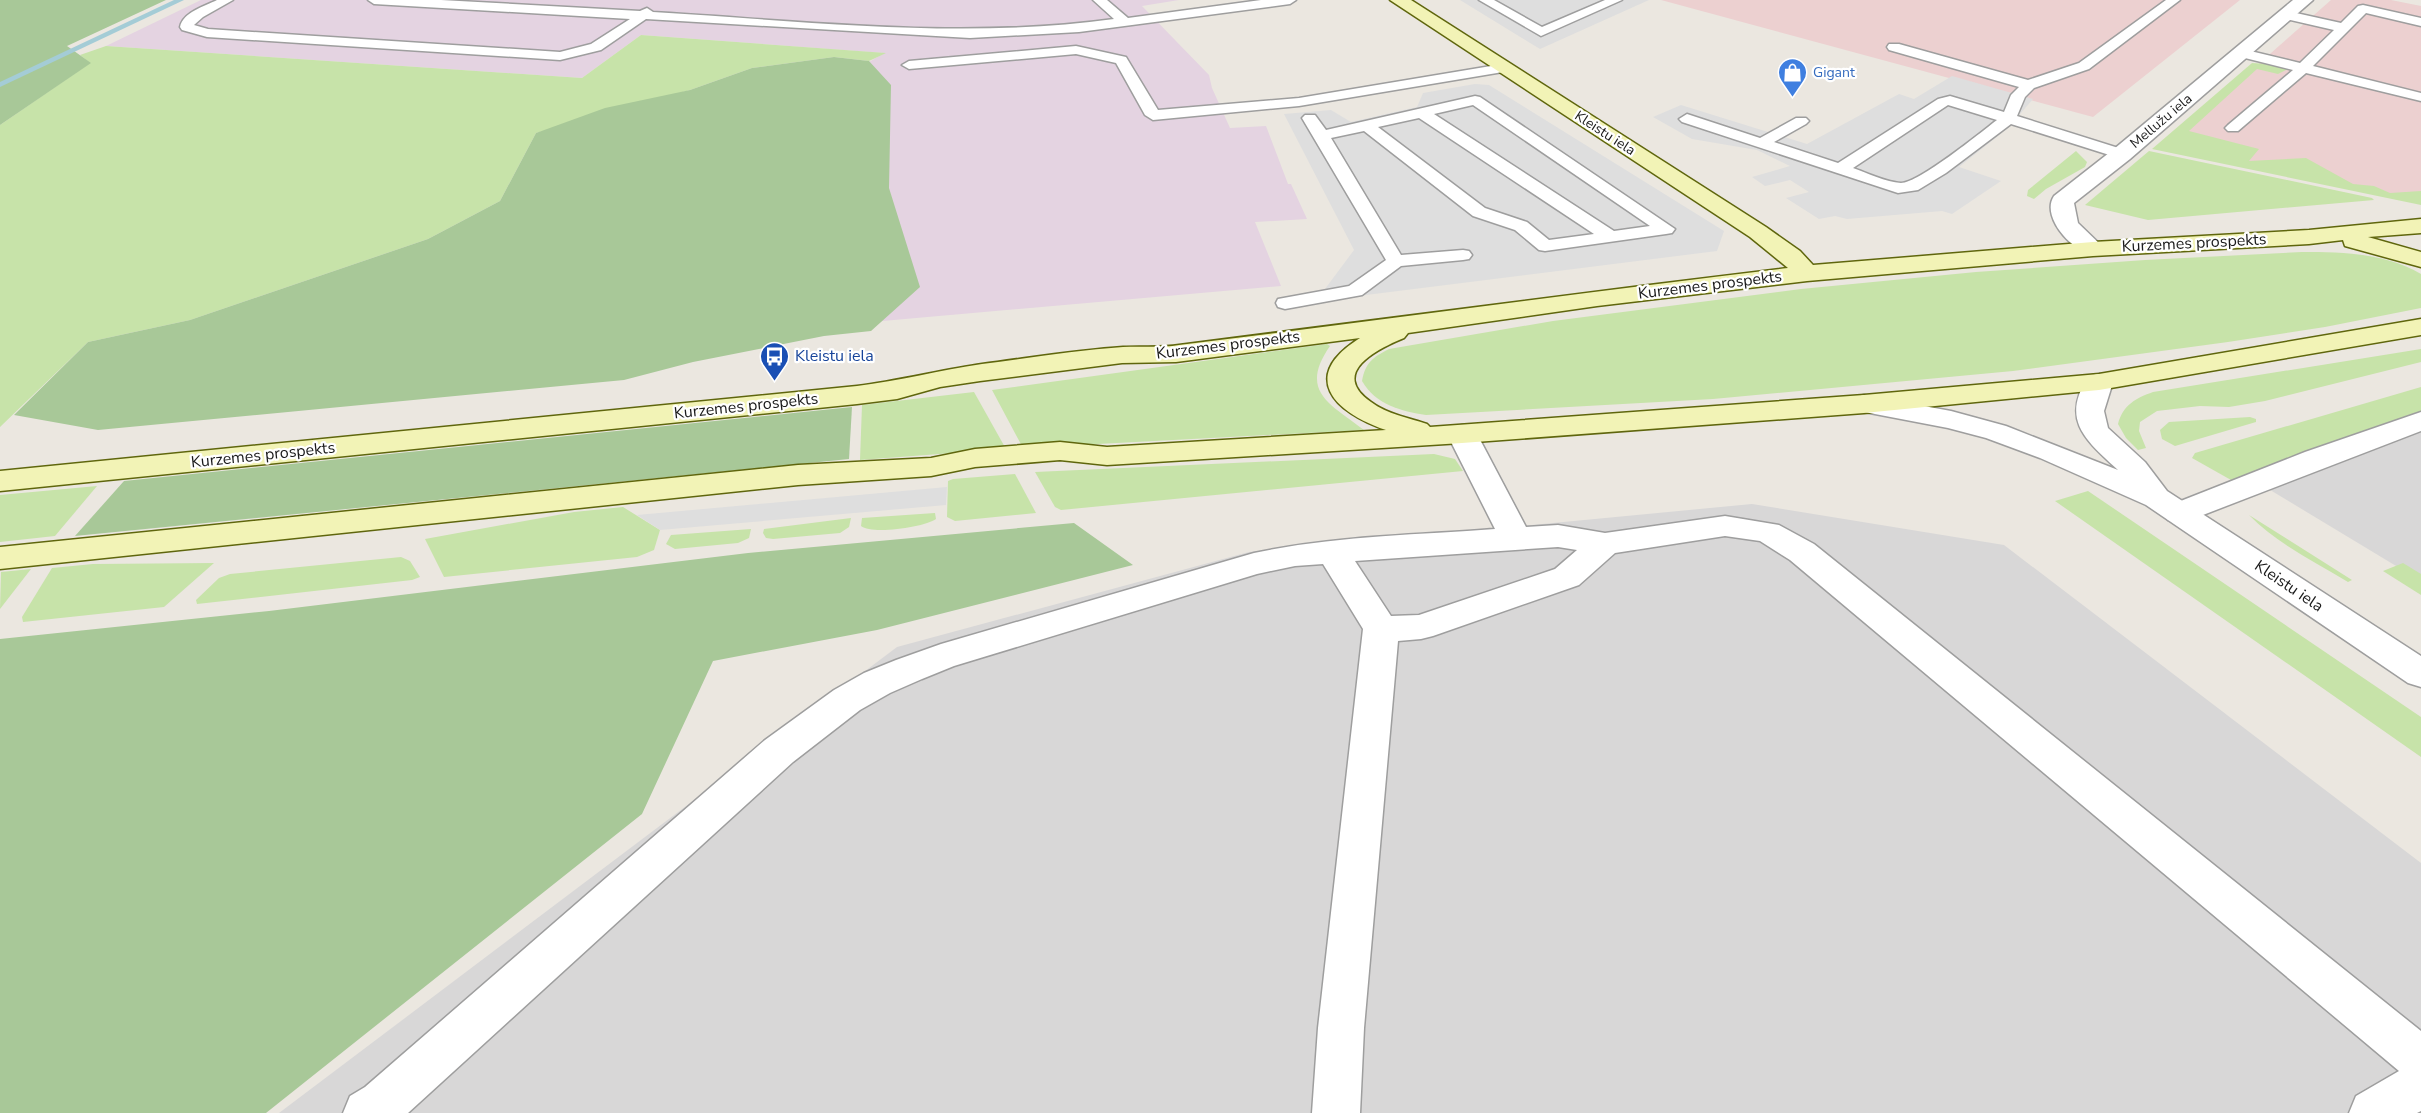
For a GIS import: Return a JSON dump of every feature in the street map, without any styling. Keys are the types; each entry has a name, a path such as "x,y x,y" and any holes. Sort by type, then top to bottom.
{"main road":[{"name":"Kleistu iela","path":"1399,0 1758,232 1791,256 1807,273"},
{"name":"Kurzemes prospekts","path":"0,481 857,395 897,390 938,379 1122,355 1176,354 1318,334 1419,324 1597,298 1807,273 2093,249 2309,237 2421,226"},
{"path":"2309,237 2366,242 2421,260"},
{"path":"1419,324 1374,339 1346,360 1340,379 1346,394 1359,407 1377,417 1448,435"},
{"path":"0,558 798,475 931,467 985,457 1060,451 1107,456 1448,435 1864,404 2099,382 2421,327"}],"street":[{"name":"Mellužu iela","path":"2093,249 2066,224 2061,215 2062,201 2122,154 2304,0"},
{"name":"Kleistu iela","path":"2099,382 2091,398 2089,416 2098,437 2131,465 2168,506"},
{"name":"Kleistu iela","path":"1864,404 1951,420 1996,432 2051,452 2168,506 2421,674"},
{"path":"2168,506 2316,459 2421,421"},
{"path":"1448,435 1516,538"},
{"path":"367,1113 382,1104 779,751 858,693 900,673 953,654 1262,562 1294,555 1558,536 1605,544 1725,526 1768,532 1802,552 2421,1060"},
{"path":"1381,629 1421,627 1567,577 1605,544"},
{"path":"1331,551 1381,629 1341,1028 1336,1113"},
{"path":"2373,1113 2421,1084"}],"lane":[{"path":"227,0 194,17 187,23 187,27 207,33 560,56 585,53 599,47 663,0"},
{"path":"374,0 970,34 1038,31 1125,22 1290,0"},
{"path":"1099,0 1125,22"},
{"path":"1485,0 1541,32 1616,0"},
{"path":"1687,119 1898,188 1912,187 1940,170 2009,118 2018,95 2029,85 2084,66 2174,0"},
{"path":"2233,128 2303,68 2363,9 2421,22"},
{"path":"2287,15 2344,28"},
{"path":"1894,46 2029,85"},
{"path":"909,65 1076,50 1121,60 1153,115 1299,102 1503,68"},
{"path":"2242,52 2421,97"},
{"path":"1374,90 1611,237"},
{"path":"1322,136 1475,100 1666,230 1545,246 1521,226 1479,212 1367,126"},
{"path":"1840,169 1943,102 1950,100 2122,154"},
{"path":"1310,118 1396,261"},
{"path":"1762,143 1801,121"},
{"path":"1285,303 1355,291 1396,261 1463,255"}],"shaded area":[{"path":"201,0 1179,0 1142,6 1209,75 1212,88 1230,128 1266,126 1288,184 1291,184 1307,219 1255,222 1281,286 826,326 849,74 884,53 641,35 582,78 106,46"},
{"path":"1460,0 1649,0 1540,49"},
{"path":"1661,0 2240,0 2093,117"},
{"path":"2331,0 2391,0 2421,6 2421,194 2396,196 2166,146"},
{"path":"1952,76 2033,99 2008,128 1959,167 2001,181 1952,214 1942,211 1847,219 1835,216 1819,219 1786,198 1809,192 1790,180 1765,186 1752,177 1790,166 1757,150 1692,139 1653,117 1681,105 1807,144 1899,94 1914,99"},
{"path":"1475,84 1489,85 1724,231 1717,251 1326,300 1322,293 1354,250 1284,114 1331,110 1351,122 1417,107 1423,93"},
{"path":"2421,409 2421,581 2237,470"},
{"path":"947,487 946,505 660,530 637,515"},
{"path":"1752,504 2004,545 2421,863 2421,1113 279,1113 897,647 1249,552"}],"green space":[{"path":"0,0 166,0 67,46 91,63 0,125"},
{"path":"641,35 886,53 869,61 834,57 752,68 690,90 536,133 500,201 428,239 190,320 88,342 0,427 0,125 90,63 80,55 106,46 582,78"},
{"path":"834,57 869,61 891,85 889,188 920,287 871,331 824,336 693,362 624,380 98,430 14,415 88,342 190,320 428,239 500,201 536,133 605,108 690,90 752,68"},
{"path":"2252,63 2269,64 2288,69 2278,74 2257,69 2189,131 2259,149 2249,161 2306,158 2353,184 2374,186 2390,193 2421,191 2421,205 2152,149"},
{"path":"2076,151 2087,162 2085,167 2046,189 2034,199 2027,196 2028,190"},
{"path":"2149,151 2374,200 2148,220 2085,205"},
{"path":"2302,252 2363,255 2407,267 2421,274 2421,308 2325,327 2228,342 2013,371 1713,399 1426,415 1390,406 1374,396 1362,381 1371,361 1389,349 1553,321 1801,289 1976,272"},
{"path":"1327,344 1330,346 1317,375 1318,386 1330,404 1364,430 1023,448 992,390"},
{"path":"2421,349 2421,362 2265,401 2229,407 2200,406 2157,411 2140,422 2139,431 2146,448 2138,450 2126,438 2118,424 2123,412 2131,403 2153,392"},
{"path":"2421,387 2421,413 2231,480 2192,458 2195,453"},
{"path":"974,392 1006,449 860,460 862,405"},
{"path":"852,407 849,459 75,536 124,481"},
{"path":"2250,417 2256,419 2256,422 2175,446 2162,439 2160,430 2169,422"},
{"path":"1434,454 1455,459 1463,471 1061,510 1055,507 1035,472"},
{"path":"1015,474 1036,513 955,521 947,517 948,481"},
{"path":"97,486 55,536 0,542 0,495"},
{"path":"2088,491 2421,717 2421,757 2055,501"},
{"path":"623,507 660,530 654,550 637,557 444,577 425,539 574,512"},
{"path":"935,513 936,519 910,527 876,530 861,526 862,518"},
{"path":"2249,515 2352,580 2348,582 2296,552"},
{"path":"851,518 849,527 840,533 773,539 766,538 763,533 764,529"},
{"path":"1074,523 1133,565 877,630 713,661 642,814 266,1113 0,1113 0,639 269,611 748,553"},
{"path":"751,529 749,538 738,543 675,549 666,544 671,535"},
{"path":"401,557 410,561 420,577 412,580 197,604 196,600 219,578 230,574"},
{"path":"214,563 164,607 23,622 22,617 52,568 93,564"},
{"path":"2403,563 2421,574 2421,595 2383,571"},
{"path":"31,569 0,609 1,572"}],"waterway":[{"path":"0,85 180,0"}],"place":[{"name":"Gigant","path":"1792,98"},
{"name":"Kleistu iela","path":"774,382"}]}
